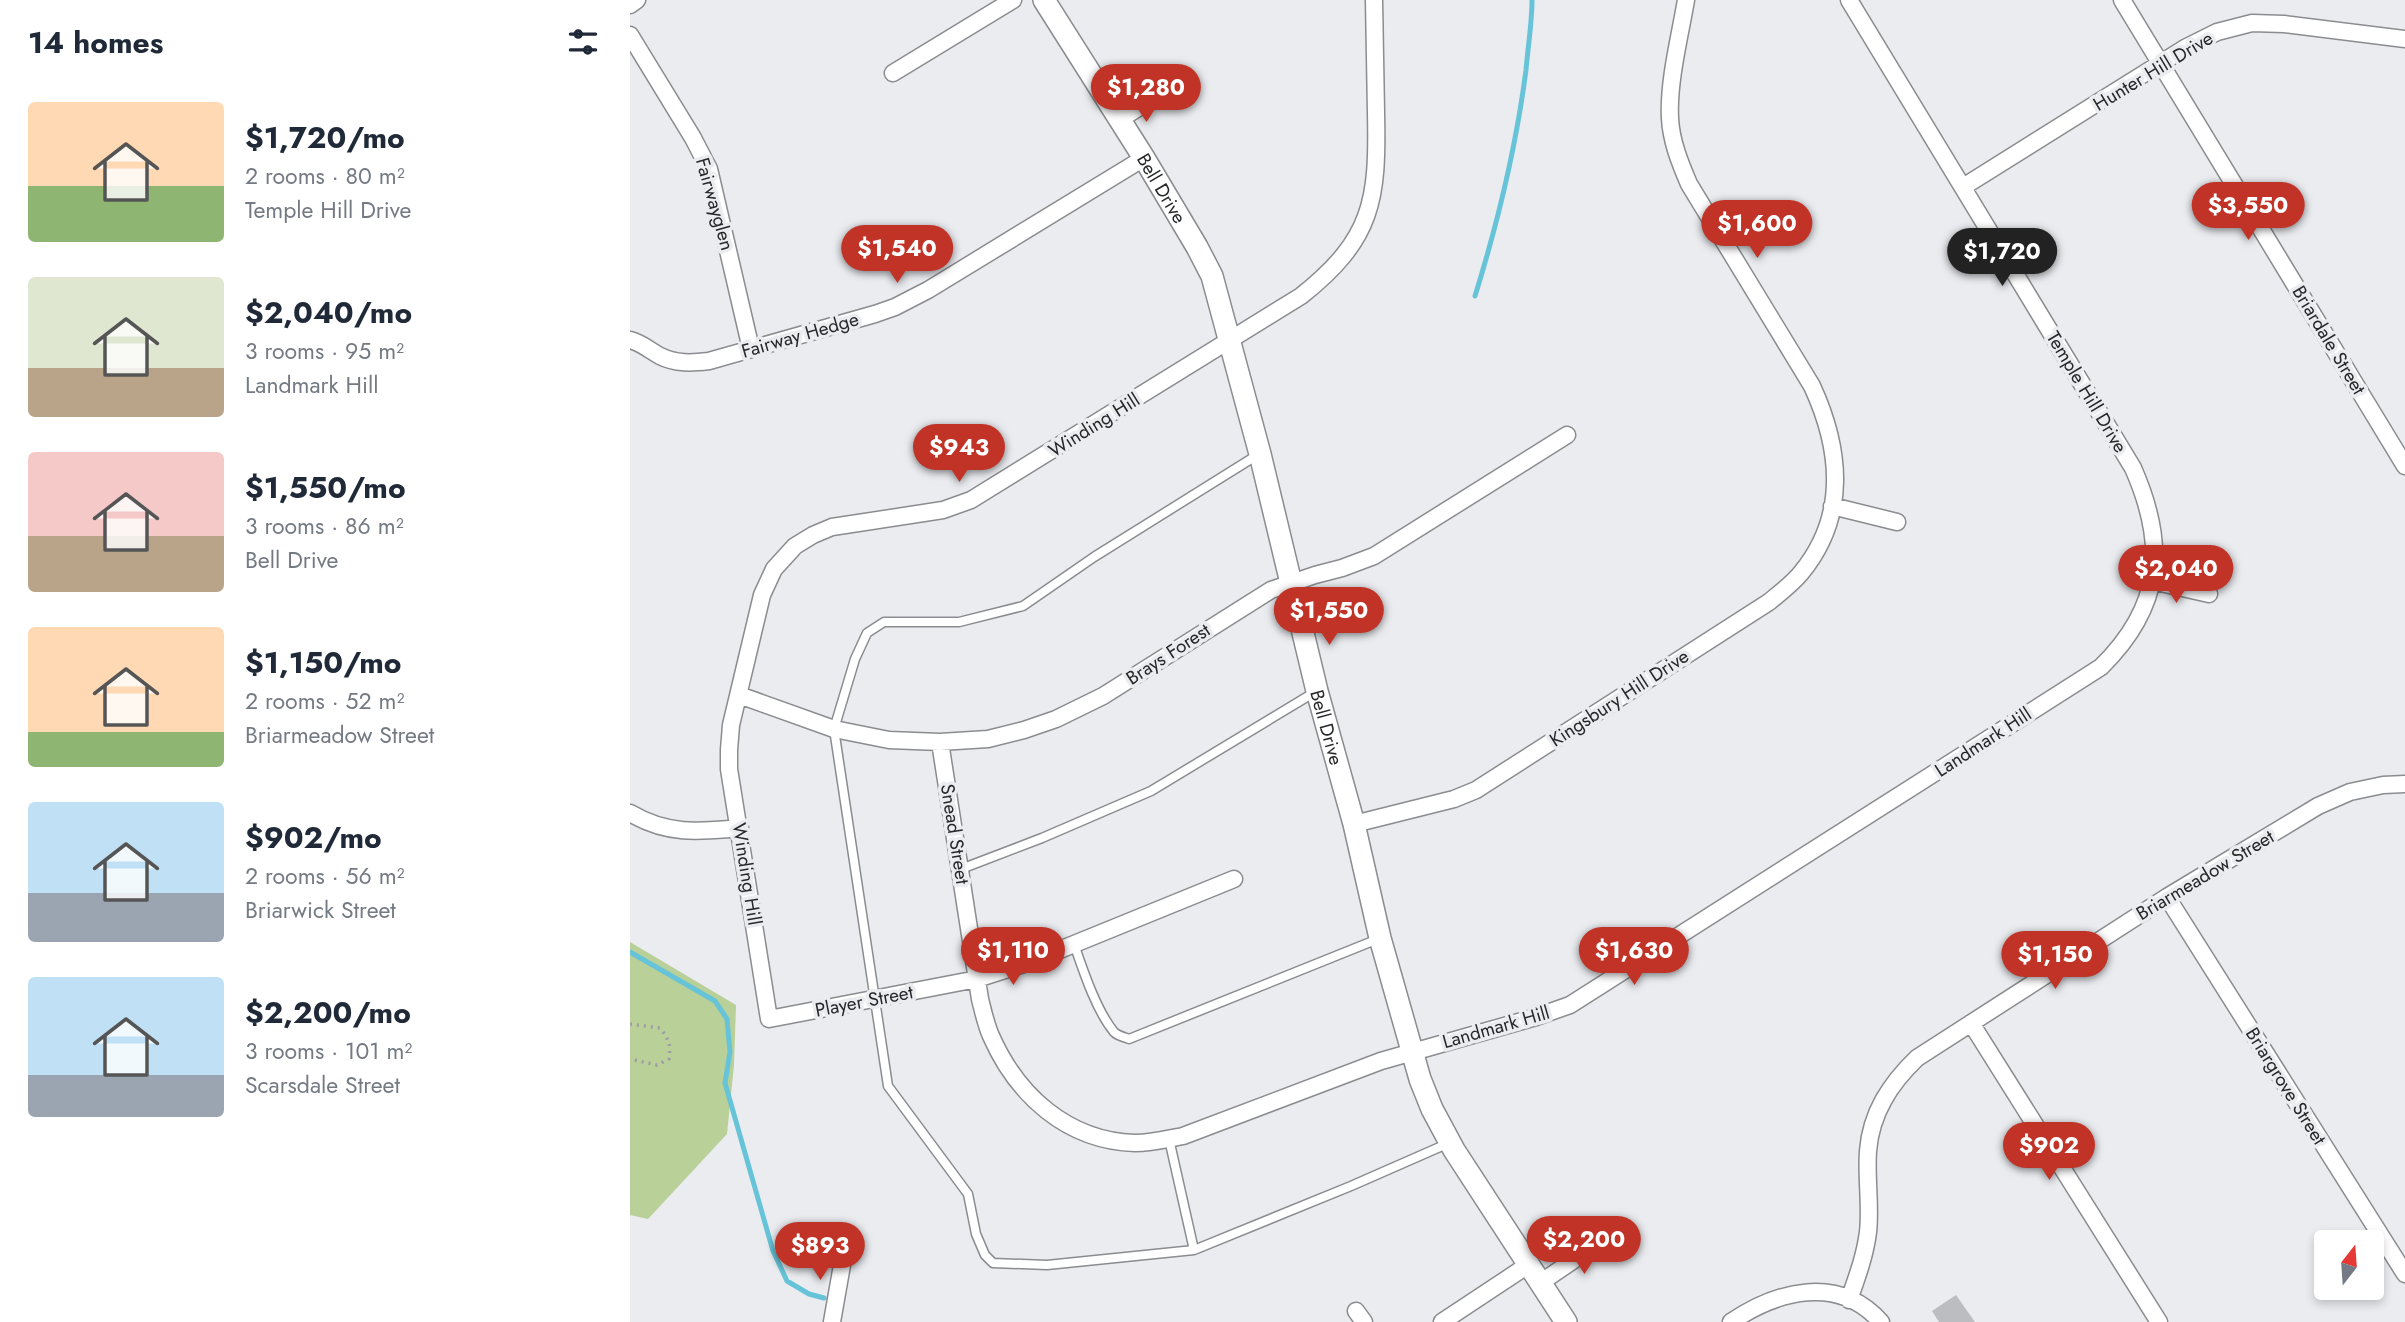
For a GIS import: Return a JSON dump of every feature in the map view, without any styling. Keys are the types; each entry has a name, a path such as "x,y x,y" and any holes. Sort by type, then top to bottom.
{"street":[{"path":"630,5 637,0"},
{"path":"893,74 1013,0"},
{"name":"Bell Drive","path":"1044,0 1144,158 1212,276 1260,454 1317,691 1354,824 1380,938 1420,1079 1449,1143 1566,1322"},
{"name":"Winding Hill","path":"769,1019 729,769 729,750 731,725 762,595 774,569 795,546 832,527 943,510 971,500 1230,341 1301,296 1328,275 1349,250 1365,220 1374,188 1377,157 1374,0"},
{"name":"Kingsbury Hill Drive","path":"1354,824 1454,799 1476,790 1769,602 1799,576 1810,562 1826,530 1837,477 1831,435 1823,409 1812,386 1689,184 1676,156 1670,106 1686,0"},
{"name":"Temple Hill Drive","path":"1849,0 2133,468 2147,499 2154,533 2152,581"},
{"name":"Briardale Street","path":"2122,0 2405,466"},
{"name":"Hunter Hill Drive","path":"1963,187 2161,63 2217,32 2252,23 2284,24 2405,39"},
{"name":"Fairwayglen","path":"630,35 694,138 709,169 751,349"},
{"path":"1119,120 1154,98"},
{"name":"Fairway Hedge","path":"630,340 642,343 658,355 671,360 689,363 709,361 895,307 928,290 1144,158"},
{"name":"Brays Forest","path":"738,695 834,729 889,740 940,742 988,738 1024,730 1056,719 1103,696 1271,590 1374,556 1567,435"},
{"path":"1832,506 1897,522"},
{"path":"2152,581 2209,594"},
{"name":"Landmark Hill","path":"1020,1084 1042,1109 1085,1133 1134,1143 1169,1139 1412,1051 1570,1005 2101,667 2119,648 2133,627 2144,607 2152,581"},
{"name":"Snead Street","path":"940,742 980,999 990,1034 1020,1084"},
{"name":"Briarmeadow Street","path":"1849,1300 1866,1246 1869,1208 1868,1152 1872,1125 1882,1100 1897,1077 1917,1058 2168,897 2318,806 2350,792 2405,784"},
{"path":"630,813 661,828 682,832 740,828"},
{"name":"Player Street","path":"769,1019 977,979 1074,944 1234,879"},
{"name":"Briargrove Street","path":"2168,897 2405,1274"},
{"path":"1971,1023 2159,1322"},
{"path":"1540,1283 1606,1238"},
{"path":"832,1322 845,1248"},
{"path":"1442,1322 1528,1265"},
{"path":"1731,1322 1755,1306 1788,1294 1811,1292 1849,1300 1874,1314 1881,1322"}],"lane":[{"path":"1260,454 1094,557 1023,606 959,622 884,622 867,633 855,659 834,729 888,1086 968,1194 976,1234 985,1255 993,1263 1047,1265 1194,1250 1449,1143"},
{"path":"961,869 1152,791 1317,691"},
{"path":"1074,944 1089,986 1108,1021 1116,1034 1129,1039 1380,938"},
{"path":"1169,1139 1194,1250"}],"path":[{"path":"630,1024 660,1028 670,1040 670,1049 669,1059 657,1065 630,1059"}],"green space":[{"path":"630,942 736,1005 734,1065 727,1134 648,1219 630,1215"}],"building":[{"path":"1956,1295 1975,1322 1939,1322 1932,1311"}],"waterway":[{"path":"1475,296 1512,156 1526,70 1532,0"},
{"path":"630,952 715,1001 727,1019 730,1052 725,1083 773,1251 787,1281 809,1294 824,1298"}]}
